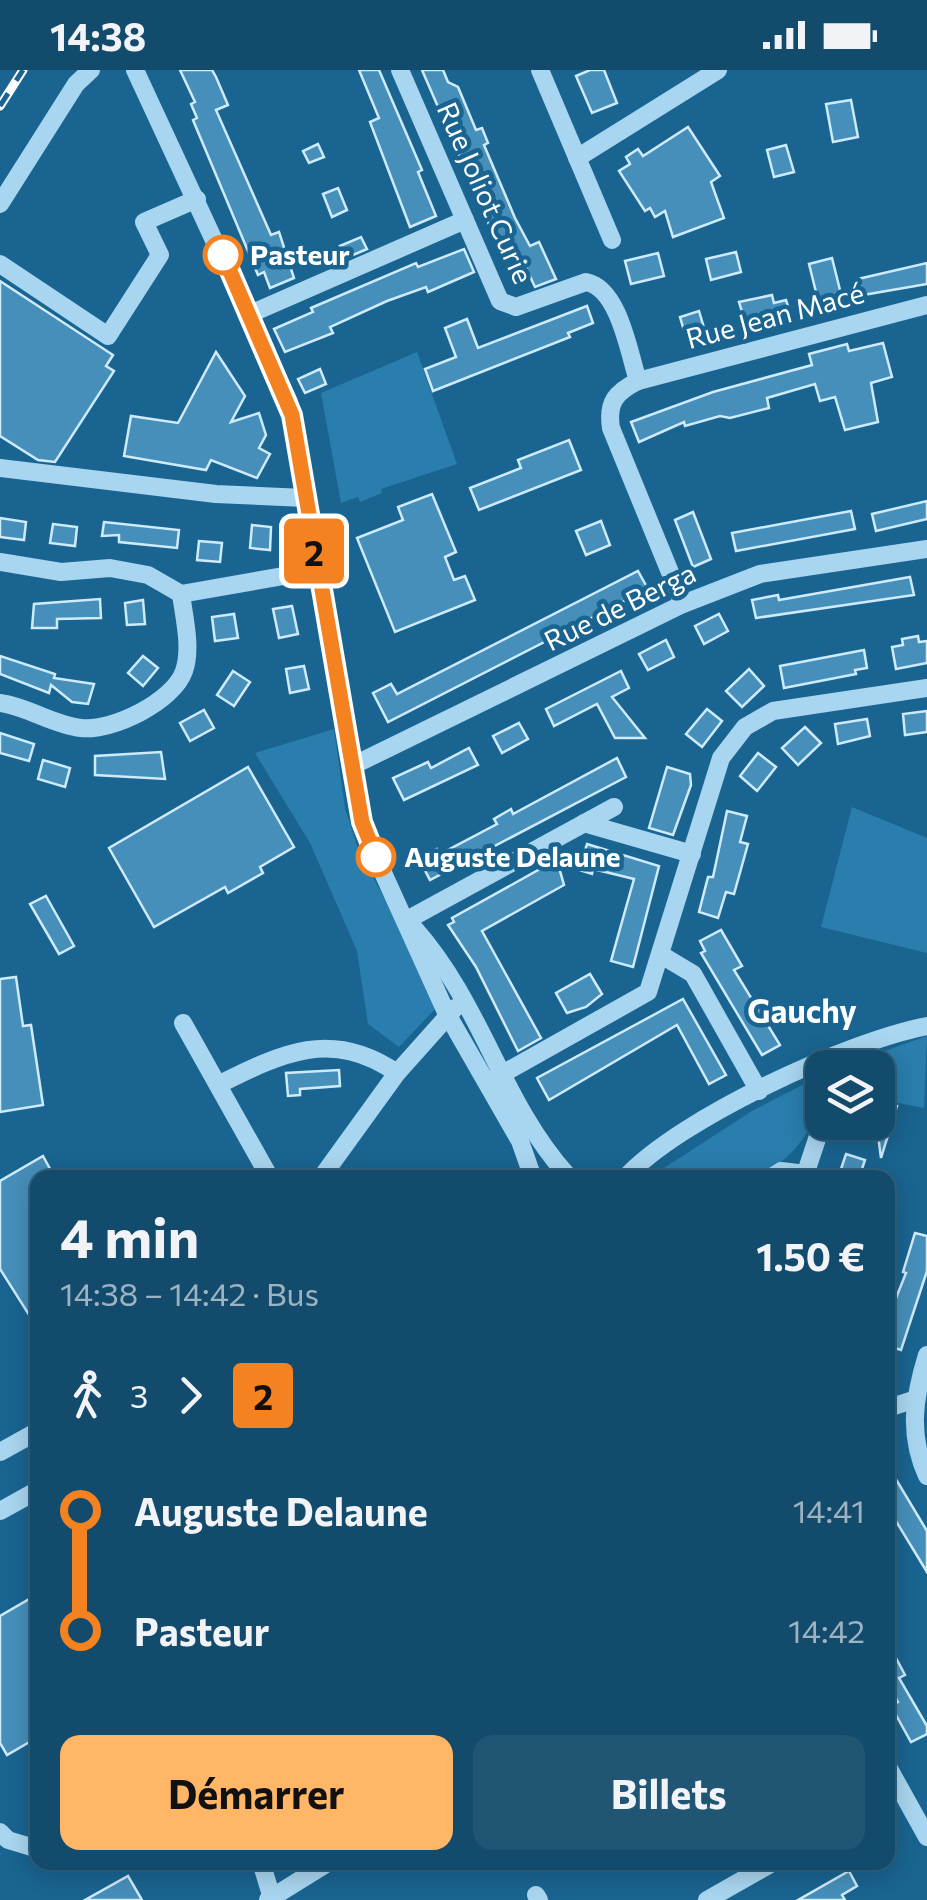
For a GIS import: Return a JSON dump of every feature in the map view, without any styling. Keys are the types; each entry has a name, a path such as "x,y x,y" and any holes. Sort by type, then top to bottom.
{"street":[{"path":"0,204 76,84 91,70"},
{"path":"136,70 289,402 366,833 446,1012 561,1170"},
{"name":"Rue Joliot Curie","path":"400,70 506,307 516,307 578,283 602,288 638,381"},
{"path":"540,70 612,240"},
{"path":"577,158 718,70"},
{"path":"0,264 108,336 160,255 144,222 197,199"},
{"path":"250,314 466,220"},
{"name":"Rue Jean Macé","path":"638,381 927,305"},
{"path":"638,381 618,391 610,404 610,428 683,604"},
{"path":"0,468 216,494 305,498"},
{"name":"Rue de Berga","path":"354,765 683,604 760,574 927,549"},
{"path":"0,562 61,572 110,568 148,576 181,594 318,570"},
{"path":"0,703 82,729 128,718 166,698 184,671 187,642 181,594"},
{"path":"495,1078 648,992 663,956 721,758 732,740 756,718 773,711 927,688"},
{"path":"408,920 614,807"},
{"path":"584,823 692,854"},
{"path":"408,920 468,1000 530,1170"},
{"path":"663,956 693,974 759,1091"},
{"path":"327,1170 446,1012 468,1000"},
{"path":"184,1023 266,1170"},
{"path":"630,1170 759,1091 838,1054 927,1026"},
{"path":"218,1085 288,1052 317,1049 344,1048 367,1054 397,1073"},
{"path":"807,1170 817,1140"},
{"path":"926,1365 913,1400 916,1440 927,1476"},
{"path":"895,1406 913,1400"},
{"path":"0,1452 30,1435"},
{"path":"0,1511 30,1494"},
{"path":"895,1797 927,1838"},
{"path":"0,1832 8,1840 30,1847"},
{"path":"264,1870 270,1899 316,1870"},
{"path":"707,1900 760,1870"}],"shaded area":[{"path":"417,352 457,464 381,489 382,493 360,502 358,497 341,503 321,393"},
{"path":"334,729 345,808 360,855 406,935 437,1007 399,1047 368,1024 357,951 310,843 255,753"},
{"path":"852,807 927,838 927,953 821,927"},
{"path":"927,1036 924,1108 895,1102 895,1050 888,1050"},
{"path":"805,1084 805,1135 778,1164 767,1170 661,1170 752,1111"}],"building":[{"path":"180,70 212,70 216,77 228,105 216,110 271,235 279,232 294,278 270,288 264,272 258,275 193,120 197,118 191,104 195,102"},
{"path":"359,70 379,70 422,170 418,172 436,216 410,227 370,122 379,118"},
{"path":"422,70 443,70 448,82 458,87 476,130 482,128 488,143 484,145 515,218 530,246 539,242 556,279 535,287 519,253 504,259"},
{"path":"604,70 617,103 592,113 576,76"},
{"path":"851,100 858,137 833,142 826,104"},
{"path":"688,127 720,176 711,182 724,218 673,237 665,211 655,217 650,208 645,211 619,171 630,164 626,157 638,149 643,156"},
{"path":"318,144 324,157 309,163 303,151"},
{"path":"786,145 794,172 774,177 767,150"},
{"path":"338,188 347,210 332,217 323,194"},
{"path":"361,237 367,249 346,258 340,246"},
{"path":"464,249 474,272 428,292 426,287 387,301 330,327 333,333 285,352 274,329 313,312 311,308 416,263 418,267"},
{"path":"736,252 741,272 711,280 706,259"},
{"path":"658,253 664,276 631,284 625,261"},
{"path":"832,258 841,294 818,300 809,264"},
{"path":"927,263 927,284 863,295 858,279"},
{"path":"0,281 113,355 106,366 114,371 55,462 38,460 0,436"},
{"path":"772,295 774,303 786,300 791,316 747,328 739,302"},
{"path":"587,306 593,323 568,333 570,337 433,391 425,369 456,357 445,328 467,319 478,348"},
{"path":"699,311 707,338 688,344 680,317"},
{"path":"883,343 892,377 871,383 878,422 845,430 835,397 820,401 815,384 767,398 769,408 685,426 684,422 639,442 631,422 713,392 812,365 809,354 847,344 849,351"},
{"path":"216,352 245,396 231,422 259,413 266,435 259,448 270,454 257,478 211,460 206,470 124,456 131,416 178,423"},
{"path":"320,369 326,384 305,393 298,379"},
{"path":"569,440 581,470 479,510 470,488 521,468 518,460"},
{"path":"432,494 456,552 445,557 454,580 465,576 475,600 395,632 357,538 403,520 398,507"},
{"path":"927,501 927,519 876,531 872,514"},
{"path":"851,511 855,529 736,551 732,533"},
{"path":"693,512 711,559 693,567 675,520"},
{"path":"0,518 26,522 24,540 0,537"},
{"path":"601,521 610,545 586,555 576,531"},
{"path":"104,522 179,530 177,548 119,542 119,535 102,536"},
{"path":"53,524 77,527 75,546 50,543"},
{"path":"252,525 271,527 270,550 250,548"},
{"path":"199,541 222,543 220,562 197,560"},
{"path":"638,571 648,589 388,722 373,693 391,684 397,694"},
{"path":"910,577 914,595 756,618 752,600 778,595 779,600"},
{"path":"100,599 101,618 57,619 57,628 32,628 34,604"},
{"path":"143,600 145,624 127,625 125,603"},
{"path":"292,606 298,634 279,638 273,609"},
{"path":"234,614 238,638 215,641 212,617"},
{"path":"719,614 728,631 704,644 695,626"},
{"path":"918,636 919,642 927,641 927,663 896,669 892,647 903,645 902,639"},
{"path":"666,640 674,657 648,670 639,654"},
{"path":"864,650 867,668 855,670 856,674 784,688 780,666"},
{"path":"0,656 55,674 54,678 94,684 88,704 72,702 51,685 49,693 0,674"},
{"path":"143,656 158,668 143,686 128,673"},
{"path":"304,666 309,689 290,693 286,669"},
{"path":"749,669 764,686 742,707 726,691"},
{"path":"233,671 250,682 234,706 217,695"},
{"path":"621,671 629,688 612,697 645,738 615,738 597,704 554,726 546,709"},
{"path":"707,709 722,721 702,747 686,734"},
{"path":"204,710 214,728 190,741 180,723"},
{"path":"927,711 927,732 905,735 903,714"},
{"path":"867,719 870,736 838,744 835,724"},
{"path":"519,723 528,739 502,753 493,736"},
{"path":"805,727 821,743 798,765 782,748"},
{"path":"0,733 34,744 29,761 0,753"},
{"path":"469,748 478,765 404,800 393,778 428,762 431,768"},
{"path":"161,752 165,779 95,775 95,756"},
{"path":"758,753 776,767 757,791 740,776"},
{"path":"617,758 626,777 430,880 419,859 437,849 440,854 497,824 494,819 511,809 513,814"},
{"path":"43,760 70,768 65,787 38,779"},
{"path":"248,767 294,847 260,867 263,873 228,893 225,887 154,927 109,848"},
{"path":"667,767 690,774 691,785 673,835 649,828"},
{"path":"727,811 747,816 740,842 748,844 734,894 726,892 718,918 699,912 708,877 713,877"},
{"path":"587,844 659,866 633,967 611,961 634,879 593,869 592,874 579,870"},
{"path":"549,864 551,868 558,864 564,885 482,931 541,1038 518,1051 476,967 448,925 454,922 452,918"},
{"path":"46,896 74,946 59,954 30,904"},
{"path":"721,930 742,966 734,970 780,1045 762,1055 701,953 705,951 700,941"},
{"path":"590,974 602,994 586,1007 567,1013 556,993"},
{"path":"16,977 23,1026 31,1025 43,1105 0,1112 0,979"},
{"path":"683,999 726,1075 709,1084 677,1025 549,1100 537,1078"},
{"path":"339,1070 340,1086 300,1089 300,1095 288,1096 286,1073"},
{"path":"879,1140 887,1140 881,1158"},
{"path":"846,1154 865,1160 862,1170 841,1170"},
{"path":"43,1156 51,1170 30,1170 30,1316 0,1269 0,1181"},
{"path":"915,1233 927,1236 927,1271 901,1350 895,1348 895,1300 906,1273 903,1272"},
{"path":"895,1478 927,1531 927,1572 895,1519"},
{"path":"30,1599 30,1742 7,1755 0,1743 0,1616"},
{"path":"895,1656 905,1675 899,1678 927,1726 927,1734 911,1742 895,1713 898,1702"},
{"path":"849,1871 857,1886 842,1895 845,1900 798,1900"},
{"path":"128,1876 142,1900 85,1900"}],"railway":[{"path":"0,106 23,70"}],"bus line":[{"name":"2","path":"223,255 289,402 362,822 376,857"}],"place":[{"name":"Pasteur","path":"223,255"},
{"name":"Auguste Delaune","path":"376,857"}],"district":[{"name":"Gauchy","path":"802,1012"}]}
